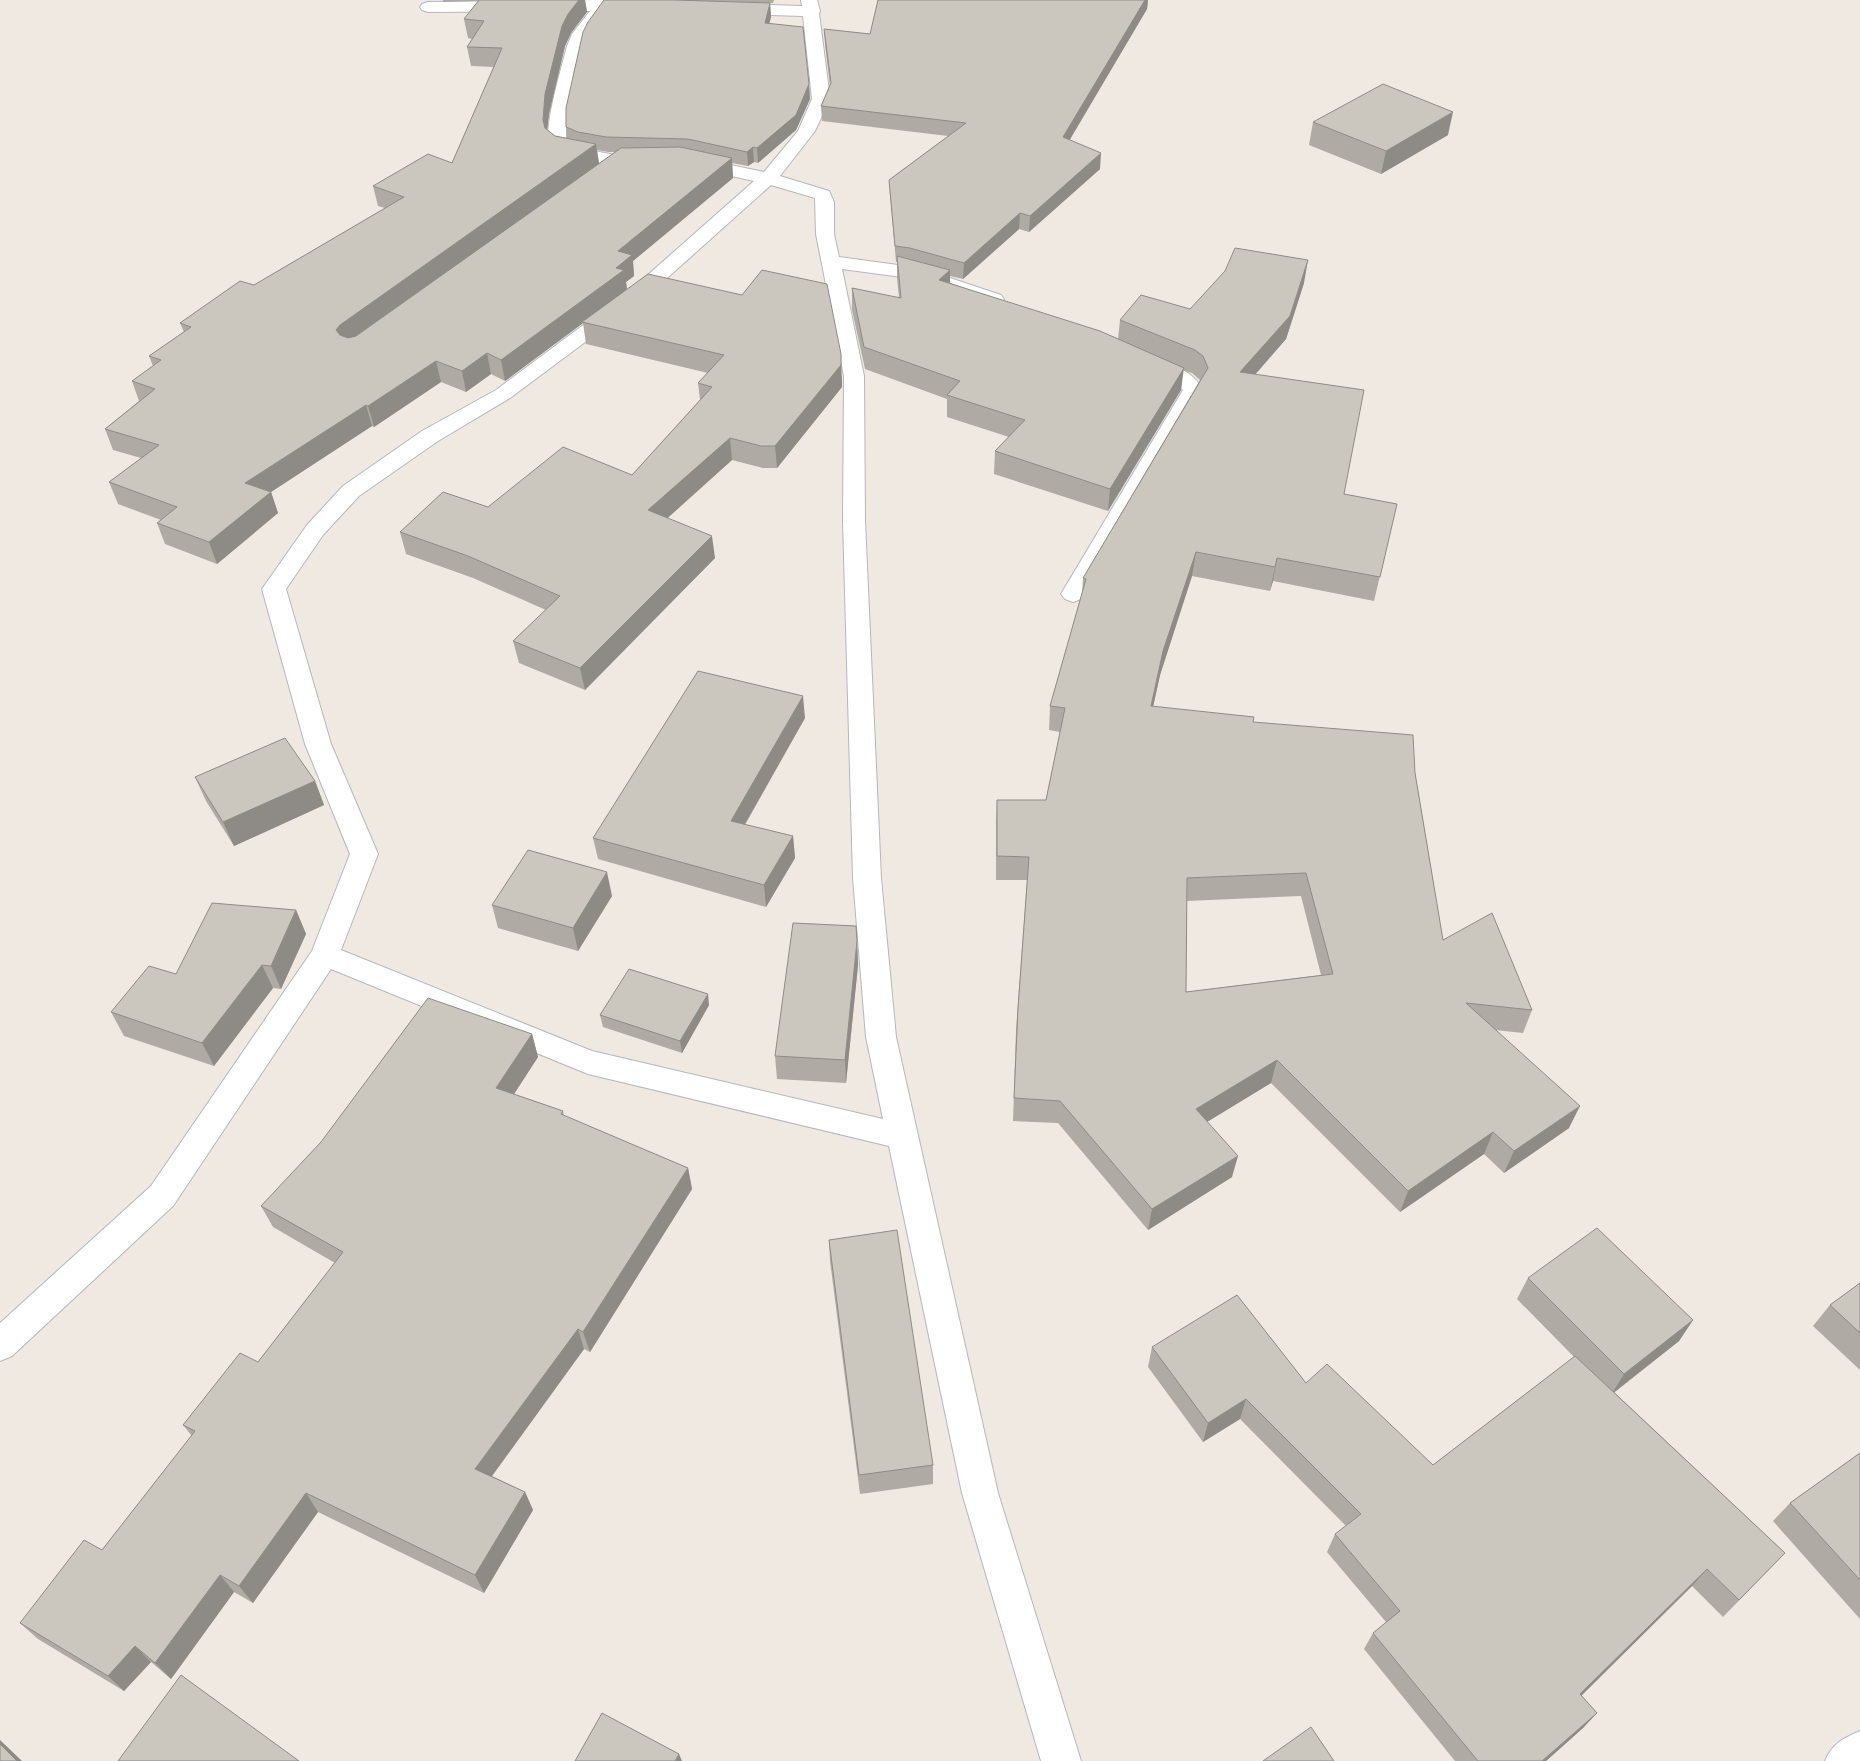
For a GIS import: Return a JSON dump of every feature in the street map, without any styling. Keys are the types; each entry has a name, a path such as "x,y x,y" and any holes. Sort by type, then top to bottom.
{"street":[{"path":"428,7 603,5 653,7"},
{"path":"594,180 628,161 569,151 557,146 557,122 575,46 580,34 603,5"},
{"path":"0,1345 162,1196 325,955 364,854 318,744 274,589 315,530 351,491 430,436 503,394 640,292 773,180 818,113 821,98 810,6 722,9"},
{"path":"673,160 701,163 773,180 823,195 825,202 824,234 837,262 854,376 854,521 868,878 881,1037 980,1493 1061,1761"},
{"path":"837,262 920,274 953,284 1014,308"},
{"path":"1072,594 1160,449 1193,390 1191,384 1184,379 1128,354"},
{"path":"325,955 588,1062 901,1136"},
{"path":"1845,1761 1860,1752"}],"building":[{"path":"479,0 579,0 568,14 562,26 545,94 543,120 545,128 555,136 596,144 340,325 336,330 340,335 348,338 356,336 621,148 680,147 732,158 618,251 632,255 616,268 624,270 501,360 487,353 462,371 436,361 245,483 271,492 209,542 157,523 177,507 109,482 159,445 105,429 155,389 132,381 161,360 149,356 191,327 180,323 240,281 254,285 404,197 373,186 428,154 452,163 502,48 467,47 484,21 464,19"},
{"path":"604,0 770,3 765,23 803,27 809,84 796,115 757,148 753,147 747,152 688,139 606,137 578,132 566,127 566,108 583,32"},
{"path":"878,0 1145,0 1063,137 1101,153 1030,216 1020,213 964,263 910,248 895,246 889,180 966,123 821,106 831,83 824,29 870,34"},
{"path":"1383,84 1453,112 1386,151 1313,122"},
{"path":"1235,248 1308,260 1290,316 1240,372 1364,390 1344,494 1397,504 1380,577 1277,558 1275,567 1196,552 1163,651 1151,706 1254,717 1253,722 1413,735 1415,773 1443,940 1492,913 1532,1010 1466,1003 1580,1106 1514,1151 1493,1132 1408,1191 1277,1060 1196,1109 1238,1156 1152,1209 1060,1101 1014,1098 1018,1008 1029,857 997,856 997,800 1046,800 1065,708 1050,706 1086,579 1083,578 1208,368 1203,356 1195,350 1120,320 1141,295 1190,309 1225,271","holes":["1306,873 1333,974 1186,992 1187,878"]},
{"path":"897,256 950,270 939,280 1100,331 1184,368 1110,489 995,451 1025,420 947,395 960,381 864,347 852,288 901,298"},
{"path":"762,270 827,284 841,354 841,365 775,446 761,446 730,438 648,510 712,536 580,668 513,641 560,596 468,556 400,532 443,492 488,507 563,447 632,475 712,387 698,383 724,355 582,322 648,274 742,295"},
{"path":"698,671 803,696 731,821 793,836 764,885 593,838"},
{"path":"285,738 315,781 223,822 195,777"},
{"path":"528,850 607,872 573,928 492,905"},
{"path":"212,903 296,910 271,966 262,965 202,1043 111,1012 149,966 176,974"},
{"path":"793,923 856,926 857,941 845,1060 775,1056"},
{"path":"629,969 708,994 680,1041 600,1015"},
{"path":"428,998 532,1034 496,1088 563,1111 561,1114 688,1168 583,1332 578,1329 475,1469 525,1492 475,1575 306,1493 239,1586 220,1575 155,1663 135,1646 108,1676 20,1623 84,1540 102,1550 195,1431 183,1425 240,1353 258,1362 343,1252 261,1206 321,1142"},
{"path":"1597,1228 1693,1320 1624,1374 1528,1278"},
{"path":"897,1230 933,1465 859,1475 829,1240"},
{"path":"1860,1283 1860,1333 1830,1305"},
{"path":"1237,1295 1306,1383 1327,1364 1433,1465 1575,1356 1785,1553 1739,1600 1707,1569 1580,1694 1597,1713 1542,1761 1478,1761 1373,1633 1400,1611 1335,1534 1361,1514 1246,1399 1208,1423 1152,1347"},
{"path":"1860,1453 1860,1580 1790,1503"},
{"path":"181,1675 299,1761 118,1761"},
{"path":"602,1713 679,1754 675,1761 575,1761"},
{"path":"1311,1727 1334,1761 1263,1761"},
{"path":"0,1744 17,1761 0,1761"}]}
